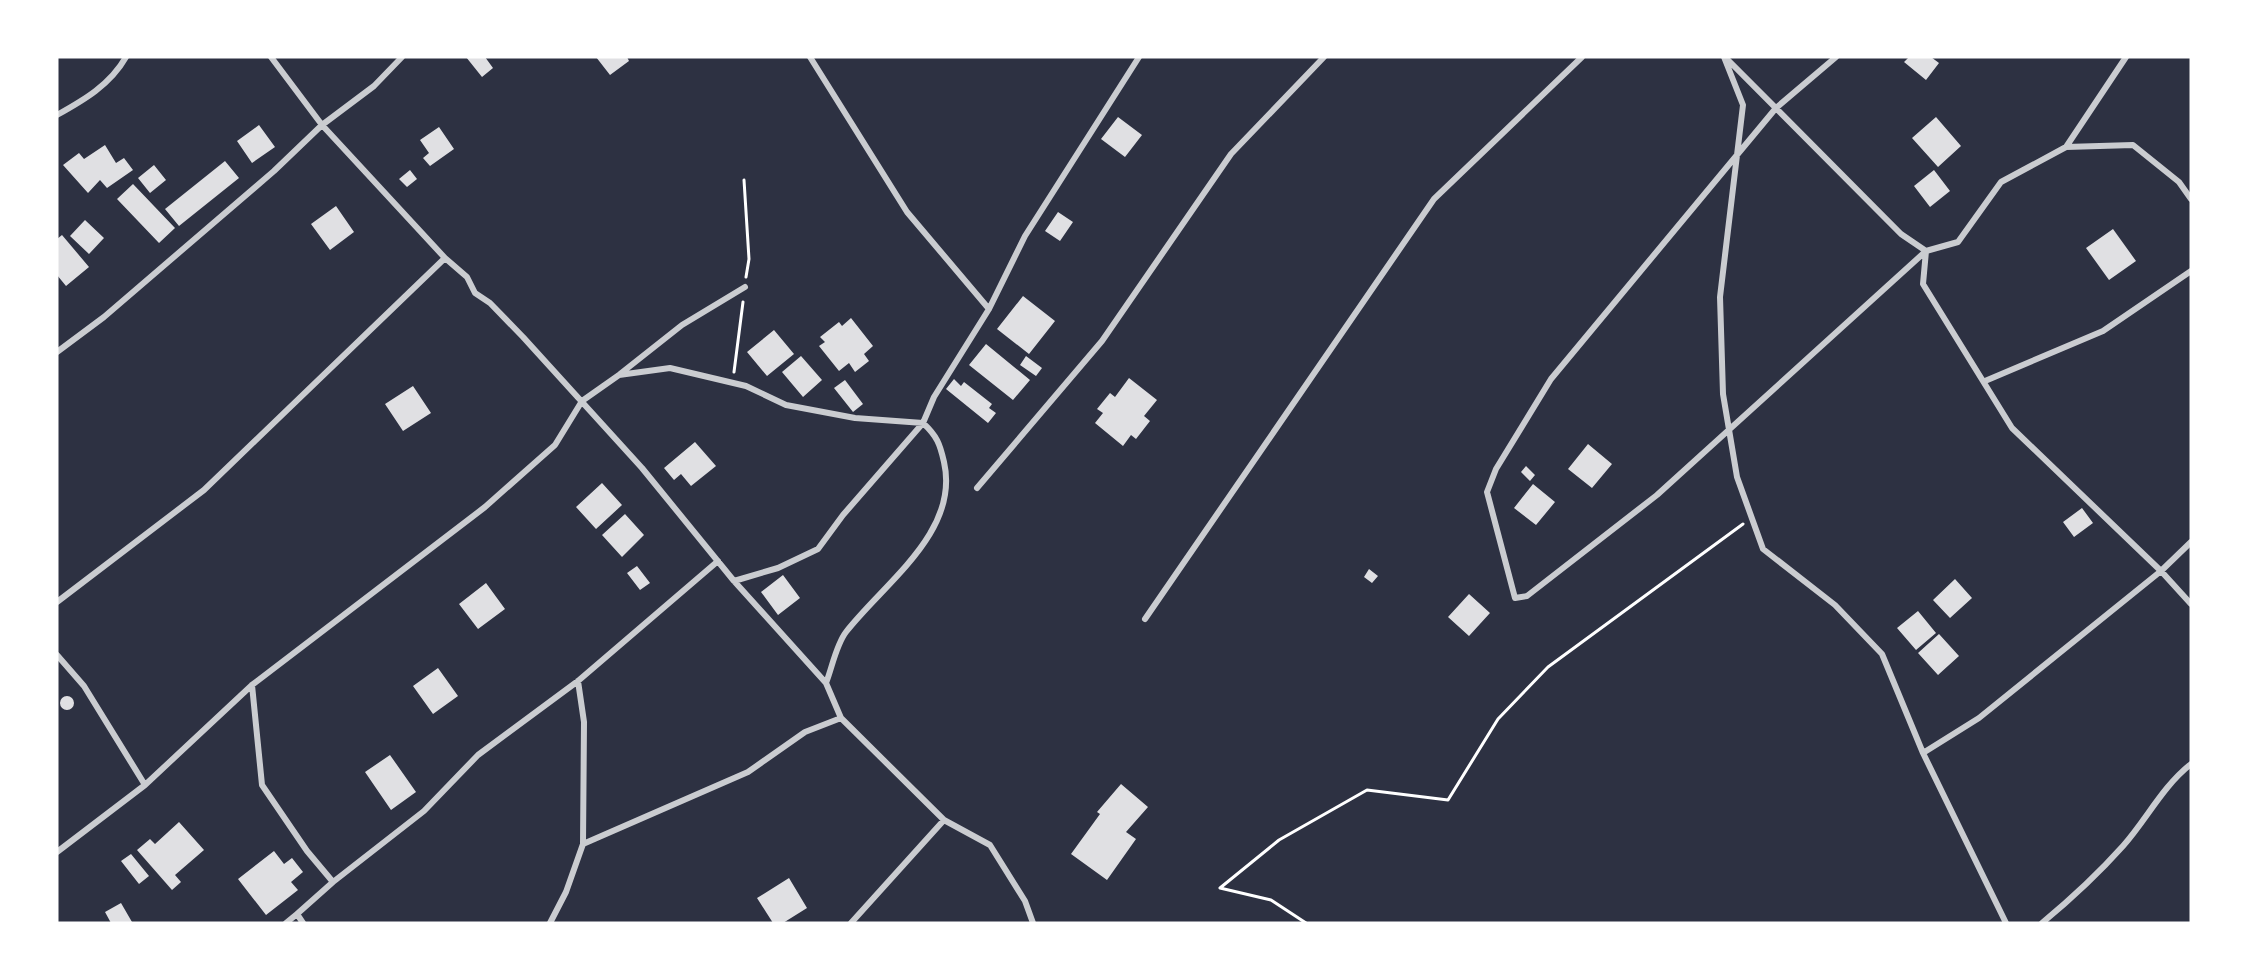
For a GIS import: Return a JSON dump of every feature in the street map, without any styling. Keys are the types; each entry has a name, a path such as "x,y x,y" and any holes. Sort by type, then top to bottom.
{"street":[{"path":"57,115 84,100 116,74 126,57"},
{"path":"271,57 322,125 445,258 467,277 476,292 490,303 642,468 734,581 826,683 841,718 944,820 990,845 1024,901 1033,923"},
{"path":"57,352 104,317 274,171 322,125 374,86 402,57"},
{"path":"810,57 907,212 989,309"},
{"path":"734,581 778,568 818,549 843,515 924,423 934,397 989,309 1025,236 1139,57"},
{"path":"977,488 1102,341 1231,154 1324,57"},
{"path":"1145,619 1434,199 1582,57"},
{"path":"1724,57 1901,234 1926,251"},
{"path":"1724,57 1743,105 1720,297 1723,394 1737,477 1763,549 1835,604 1882,654 1923,753 2007,923"},
{"path":"1836,57 1776,108 1551,379 1496,469 1487,492 1515,598 1527,596 1657,495 1926,251 1958,242 2001,182 2066,147 2133,145 2179,182 2191,199"},
{"path":"2066,147 2126,57"},
{"path":"1926,251 1923,284 2012,428 2161,571 2191,604"},
{"path":"57,602 204,490 445,258"},
{"path":"1985,381 2103,331 2191,271"},
{"path":"57,852 145,785 252,685 485,507 555,445 582,401 682,325 745,287"},
{"path":"619,375 670,368 746,386 786,405 855,418 924,423 938,437 948,481 936,525 891,584 844,634 826,683"},
{"path":"1923,753 1979,718 2161,571 2191,542"},
{"path":"286,923 333,882 424,811 478,755 578,681 718,561"},
{"path":"57,655 84,686 145,785"},
{"path":"550,923 566,892 583,844 584,722 578,681"},
{"path":"252,685 262,785 307,851 333,882"},
{"path":"583,844 748,772 805,732 841,718"},
{"path":"2042,923 2076,894 2124,845 2172,779 2191,764"},
{"path":"850,923 944,820"},
{"path":"297,914 303,923"}],"path":[{"path":"1306,923 1271,900 1220,888 1279,840 1367,790 1448,800 1498,720 1548,667 1752,517"}],"building":[{"path":"466,57 485,57 493,68 482,77"},
{"path":"596,57 627,57 629,61 610,75"},
{"path":"1909,57 1931,57 1939,63 1926,80 1904,62"},
{"path":"1118,117 1142,135 1125,157 1101,139"},
{"path":"1936,117 1961,146 1938,167 1912,138"},
{"path":"259,125 275,147 252,163 237,141"},
{"path":"439,127 454,149 430,166 423,158 429,153 420,140"},
{"path":"105,145 116,163 124,158 133,170 107,188 100,180 88,193 63,165 79,153 84,159"},
{"path":"225,161 239,178 179,226 165,209"},
{"path":"154,165 166,180 150,193 138,178"},
{"path":"410,170 417,179 407,187 399,179"},
{"path":"1934,170 1950,191 1930,207 1914,186"},
{"path":"133,184 175,228 159,243 117,199"},
{"path":"336,206 354,232 330,250 311,224"},
{"path":"1058,212 1073,222 1060,241 1045,231"},
{"path":"85,220 104,238 89,254 70,236"},
{"path":"2113,229 2136,261 2109,280 2086,248"},
{"path":"62,235 89,267 66,286 57,275 57,239"},
{"path":"1023,296 1055,321 1029,354 997,329"},
{"path":"851,318 873,346 864,354 869,361 855,372 849,363 839,371 819,346 825,342 820,337 839,322 842,326"},
{"path":"774,330 794,354 767,376 747,352"},
{"path":"986,344 1030,380 1013,400 969,365"},
{"path":"801,356 822,380 803,397 782,372"},
{"path":"1026,356 1042,368 1036,376 1020,365"},
{"path":"1129,378 1157,400 1144,416 1150,421 1136,439 1131,435 1123,446 1095,423 1103,413 1097,409 1110,393 1115,397"},
{"path":"954,379 961,386 964,382 992,404 989,408 996,413 988,423 946,389"},
{"path":"845,380 863,404 853,412 834,388"},
{"path":"413,386 431,413 403,431 385,404"},
{"path":"695,442 716,466 691,486 681,474 674,480 664,468"},
{"path":"1588,444 1612,464 1592,488 1568,469"},
{"path":"1526,466 1535,475 1530,481 1521,472"},
{"path":"602,483 622,505 596,529 576,507"},
{"path":"1533,484 1555,502 1536,525 1514,508"},
{"path":"2082,508 2093,523 2074,537 2063,522"},
{"path":"625,514 644,535 622,557 602,535"},
{"path":"637,566 650,583 640,590 627,573"},
{"path":"1369,569 1378,576 1372,583 1364,577"},
{"path":"783,575 800,598 778,615 761,592"},
{"path":"1955,579 1972,598 1950,618 1933,600"},
{"path":"486,583 505,609 478,629 459,604"},
{"path":"1469,594 1490,613 1469,636 1448,617"},
{"path":"1918,611 1936,633 1916,650 1897,628"},
{"path":"1939,634 1959,656 1938,675 1918,653"},
{"path":"438,668 458,696 433,714 413,686"},
{"path":"64,696 70,696 74,703 70,710 64,710 60,706 60,700"},
{"path":"390,755 416,792 391,810 365,772"},
{"path":"1121,784 1148,807 1126,832 1136,839 1107,880 1071,854 1100,814 1097,812"},
{"path":"179,822 204,850 175,875 181,882 172,890 137,850 150,839 155,844"},
{"path":"274,851 284,864 292,858 303,872 291,882 298,890 266,915 238,879"},
{"path":"131,854 149,876 139,884 121,861"},
{"path":"789,878 807,908 783,923 773,923 757,898"},
{"path":"121,903 132,922 111,923 105,912"}]}
